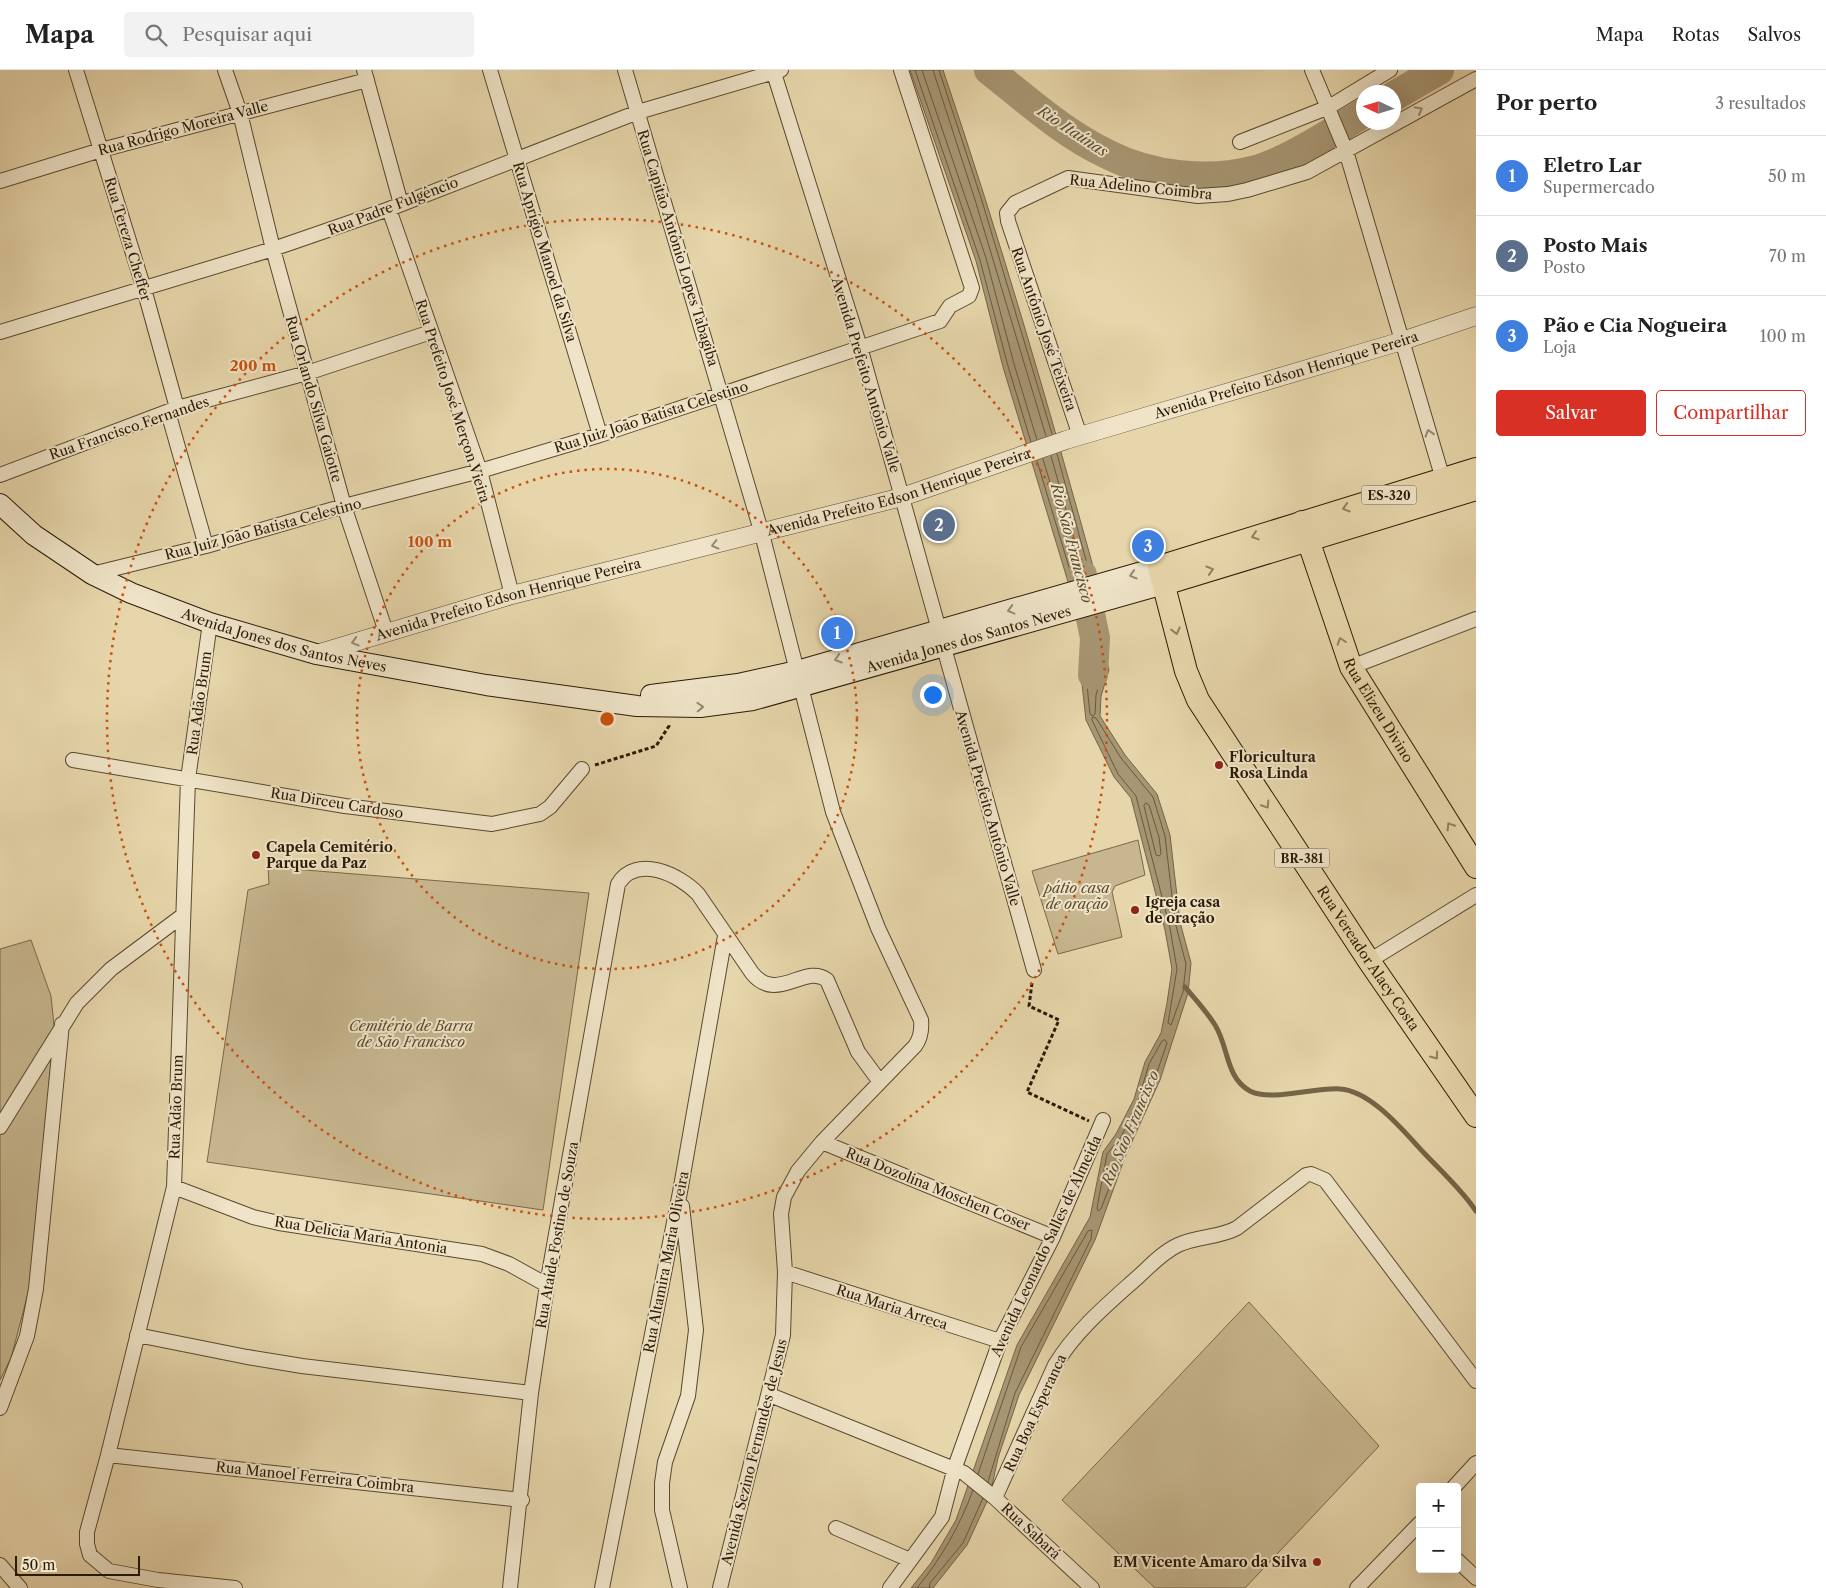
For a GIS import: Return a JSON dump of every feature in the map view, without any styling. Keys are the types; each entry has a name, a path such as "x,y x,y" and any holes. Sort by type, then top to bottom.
{"main road":[{"name":"Avenida Jones dos Santos Neves","path":"0,504 34,535 92,574 131,593 210,623 316,654 486,685 637,706 669,707 728,705 799,680 1161,576 1446,488 1476,469"},
{"name":"Avenida Jones dos Santos Neves","path":"1446,488 1476,488"},
{"name":"Rua Elizeu Divino","path":"1305,531 1351,667 1476,867"},
{"name":"Rua Vereador Alacy Costa","path":"1161,576 1186,672 1198,700 1369,961 1476,1116"},
{"name":"Avenida Jones dos Santos Neves","path":"599,700 799,680"}],"street":[{"name":"Rua Tereza Cheffer","path":"76,70 144,289 206,546"},
{"name":"Rua Orlando Silva Gaiotte","path":"225,70 240,113 273,250 344,506 386,632"},
{"name":"Rua Aprígio Manoel da Silva","path":"490,70 600,435"},
{"name":"Rua Capitão Antônio Lopes Tabagiba","path":"625,70 762,534 833,812 878,928 921,1020 922,1028 918,1041 880,1082"},
{"name":"Rua Juiz João Batista Celestino","path":"92,574 206,546 344,506 480,471 600,435 940,321 950,306 969,296 972,291 901,70"},
{"path":"1312,70 1331,112 1344,148 1446,488"},
{"path":"1240,142 1331,112 1390,70"},
{"name":"Rua Padre Fulgêncio","path":"0,332 273,250 395,206 638,112 776,71"},
{"name":"Avenida Prefeito Antônio Valle","path":"776,71 860,347 1034,970"},
{"name":"Rua Rodrigo Moreira Valle","path":"0,181 101,150 240,113 366,75"},
{"name":"Rua Prefeito José Merçon Vieira","path":"366,75 395,206 431,332 480,471 512,596"},
{"name":"Rua Adelino Coimbra","path":"1008,221 1007,213 1015,203 1062,180 1080,178 1172,193 1212,196 1228,194 1307,172 1344,148 1476,79"},
{"name":"Rua Antônio José Teixeira","path":"1008,221 1073,438"},
{"name":"Avenida Prefeito Edson Henrique Pereira","path":"316,654 512,596 902,497 1073,438 1402,341 1476,316"},
{"name":"Rua Francisco Fernandes","path":"0,474 173,410 307,373 431,332"},
{"path":"1351,667 1476,619"},
{"name":"Rua Adão Brum","path":"210,623 188,779 174,1187 108,1455 87,1532 86,1544 90,1555 109,1571 158,1580 235,1588"},
{"name":"Rua Dirceu Cardoso","path":"73,760 346,806 492,824 540,814 550,807 582,769"},
{"name":"Rua Ataíde Fostino de Souza","path":"510,1588 522,1500 531,1393 547,1285 618,884 623,876 635,869 658,870 682,879 698,894 725,936"},
{"path":"1369,961 1476,895"},
{"path":"0,1127 62,1024 93,985 111,969 182,916"},
{"path":"725,936 752,973 762,983 779,986 812,976 827,980 858,1052 880,1082"},
{"name":"Rua Altamira Maria Oliveira","path":"602,1588 680,1192 725,936"},
{"path":"0,1408 27,1336 36,1289 62,1024"},
{"name":"Avenida Sezino Fernandes de Jesus","path":"720,1588 770,1395 783,1335 785,1272 781,1214 784,1196 798,1170 822,1142 880,1082"},
{"name":"Avenida Leonardo Salles de Almeida","path":"890,1588 942,1516 960,1470 1000,1341 1053,1237 1102,1123"},
{"name":"Rua Dozolina Moschen Coser","path":"822,1142 1053,1237"},
{"name":"Rua Boa Esperanca","path":"994,1497 1055,1365 1064,1351 1094,1316 1176,1246 1228,1233 1306,1175 1311,1174 1325,1180 1476,1381"},
{"name":"Rua Delicia Maria Antonia","path":"174,1187 253,1217 270,1221 482,1254 509,1264 547,1285"},
{"path":"680,1192 696,1330 688,1396 665,1462 662,1483 662,1510 680,1588"},
{"name":"Rua Maria Arreca","path":"785,1272 1000,1341"},
{"path":"137,1335 284,1363 531,1393"},
{"path":"770,1395 960,1470 994,1497"},
{"name":"Rua Manoel Ferreira Coimbra","path":"108,1455 522,1500"},
{"path":"1458,1483 1476,1463"},
{"name":"Rua Sabará","path":"994,1497 1092,1588"},
{"path":"1357,1588 1416,1527"},
{"path":"836,1528 910,1560"},
{"path":"1461,1564 1476,1578"},
{"path":"0,1565 20,1588"}],"path":[{"path":"582,769 656,746 669,726 669,707"},
{"path":"1034,970 1029,1006 1059,1020 1027,1092 1102,1123"}],"green space":[{"name":"pátio casa de oração","path":"1138,840 1145,875 1115,886 1112,892 1122,937 1058,954 1032,871"},
{"name":"Cemitério de Barra de São Francisco","path":"268,867 589,893 543,1210 207,1162 248,890 269,884"},
{"path":"31,940 51,996 55,1035 32,1278 11,1358 0,1380 0,949"},
{"path":"1249,1302 1379,1446 1245,1588 1155,1588 1062,1500"}],"water":[{"path":"910,70 943,70 1023,323 1096,577 1069,585 1003,367 976,261"},
{"path":"1099,633 1109,670 1101,696 1100,716 1125,755 1157,794 1170,835 1180,922 1191,963 1188,993 1160,1080 1125,1157 1095,1240 1019,1395 998,1458 990,1495 967,1545 933,1588 911,1588 931,1563 956,1520 1017,1345 1090,1217 1103,1152 1116,1134 1134,1099 1145,1062 1161,1033 1167,1003 1172,969 1165,930 1131,798 1114,777 1086,720 1082,684 1090,665 1083,637"}],"waterway":[{"name":"Rio Itaúnas","path":"989,70 1046,115 1091,146 1124,162 1142,168 1180,175 1219,176 1238,174 1269,166 1325,137 1356,118"},
{"name":"Rio Itaúnas","path":"1401,92 1439,70"},
{"name":"Rio São Francisco","path":"1082,575 1095,638 1093,675"},
{"path":"1185,987 1215,1025 1232,1070 1242,1085 1250,1091 1269,1095 1340,1089 1364,1097 1398,1125 1458,1188 1476,1211"}],"place":[{"name":"Posto Mais","path":"939,525"},
{"name":"Pão e Cia Nogueira","path":"1148,546"},
{"name":"Eletro Lar","path":"837,633"},
{"name":"Floricultura Rosa Linda","path":"1219,765"},
{"name":"Capela Cemitério Parque da Paz","path":"256,855"},
{"name":"Igreja casa de oração","path":"1135,910"},
{"name":"EM Vicente Amaro da Silva","path":"1317,1562"}]}
